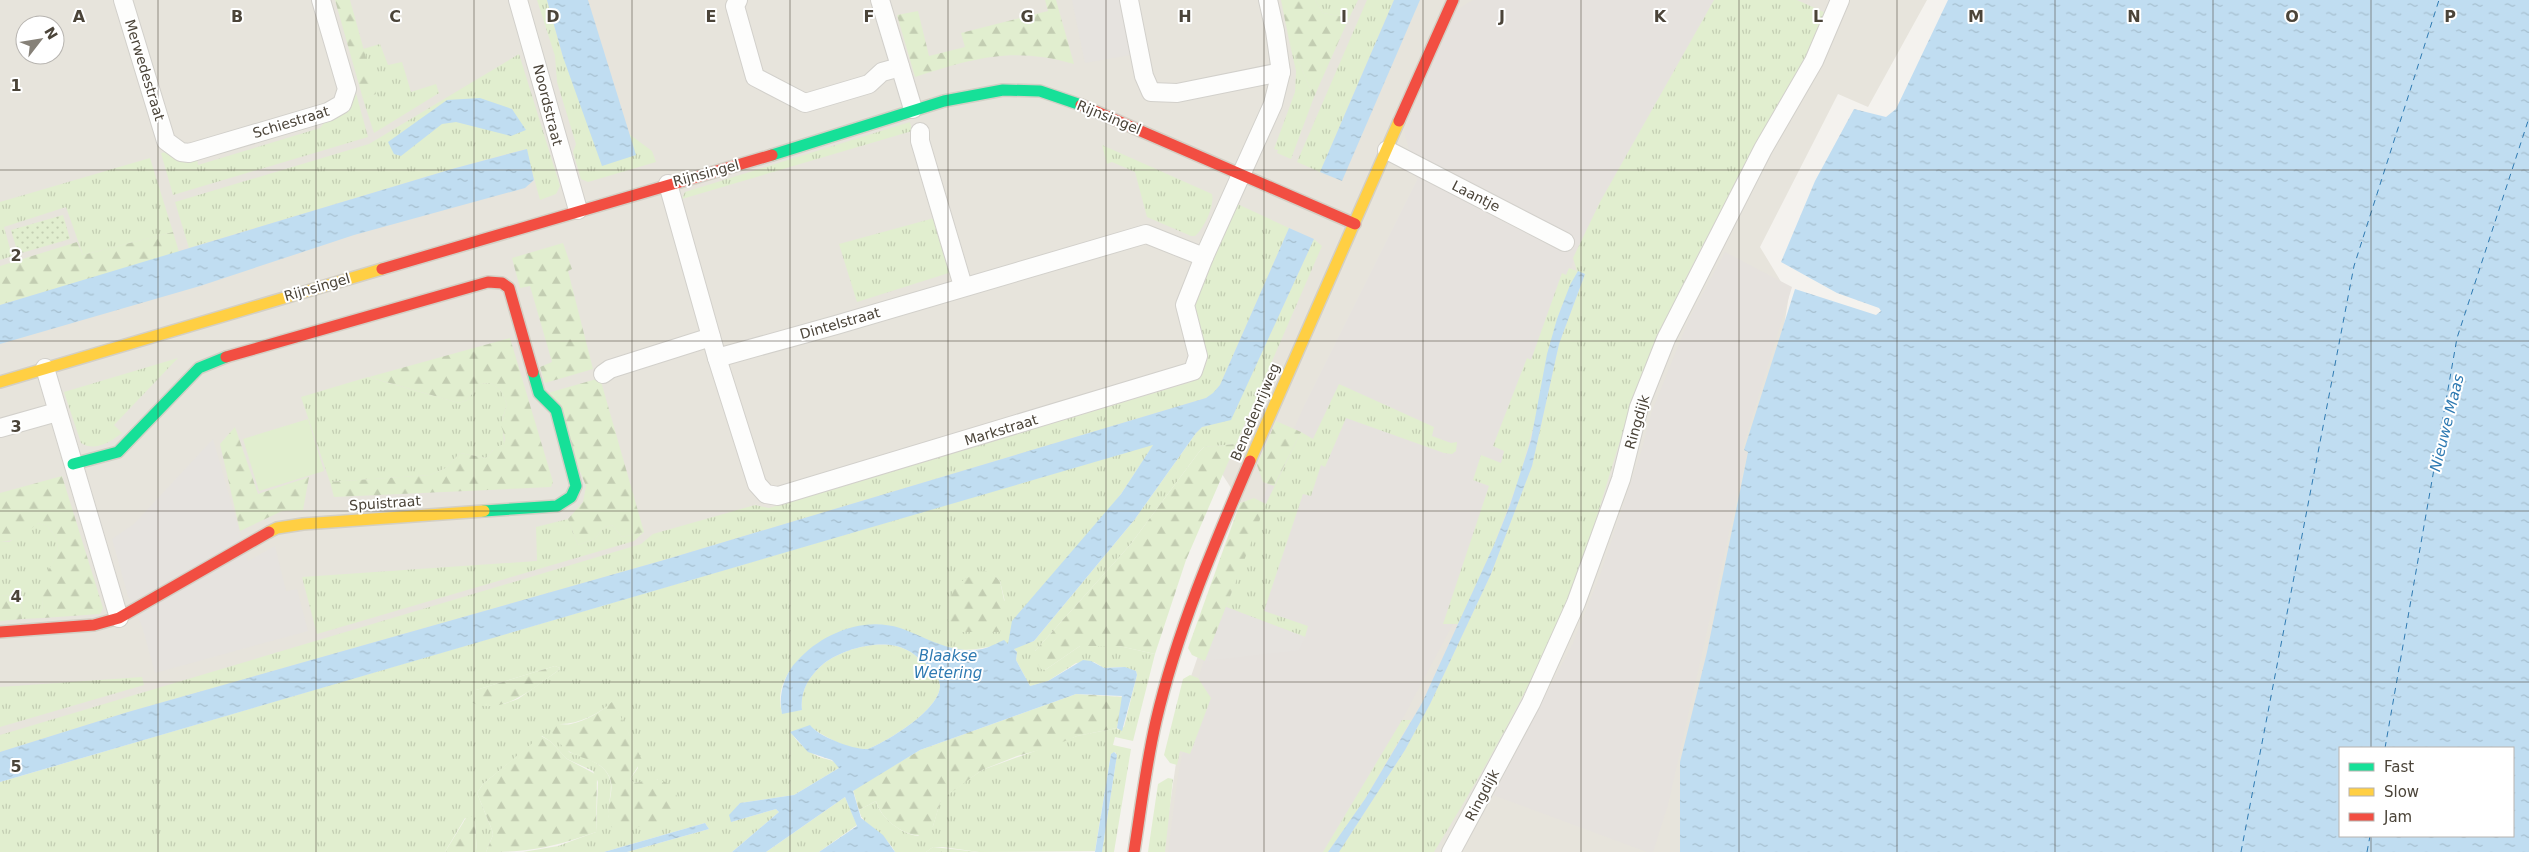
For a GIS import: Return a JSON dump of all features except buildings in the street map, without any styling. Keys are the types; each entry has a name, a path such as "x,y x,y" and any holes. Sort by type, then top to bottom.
{"street":[{"name":"Merwedestraat","path":"124,0 166,141"},
{"name":"Schiestraat","path":"166,141 181,152 189,153 328,112 342,104 347,89 321,0"},
{"name":"Noordstraat","path":"518,0 578,210"},
{"path":"738,0 735,6 755,77 805,103 870,84 882,72 900,67"},
{"path":"880,0 913,109"},
{"path":"1129,0 1144,76 1151,92 1177,93 1281,72 1276,31 1268,0"},
{"name":"Benedenrijweg","path":"1134,852 1160,704 1192,604 1230,505 1308,324 1355,224 1453,0"},
{"name":"Ringdijk","path":"1451,852 1531,703 1576,603 1621,479 1639,407 1666,339 1762,149 1814,61 1840,0"},
{"name":"Markstraat","path":"668,184 717,358 757,484 766,494 778,496 1193,370 1198,356 1185,305 1204,257 1273,104 1281,72"},
{"name":"Rijnsingel","path":"0,382 578,210 668,184 718,172 913,109 1002,90 1040,91 1100,112 1355,224"},
{"path":"920,132 920,141 963,286"},
{"name":"Laantje","path":"1387,150 1565,242"},
{"name":"Dintelstraat","path":"717,358 1146,234 1204,257"},
{"name":"Spuistraat","path":"0,632 94,626 119,618 277,528 303,524 557,506 571,498 576,486 556,410 539,393 509,288 502,283 488,282 217,360 199,368 118,452 73,464"},
{"path":"603,374 610,369 711,337"},
{"path":"45,368 119,618"},
{"path":"0,428 57,412"}],"shaded area":[{"path":"0,0 1927,0 1868,107 1838,94 1760,247 1789,295 1744,574 1680,852 1163,852 1187,688 1247,513 1183,413 0,770"},
{"path":"1072,0 1136,0 1147,52 1085,63"},
{"path":"1473,0 1714,0 1600,202 1574,258 1515,463 1453,624 1402,720 1323,852 1168,852 1178,775 1200,673 1231,569 1305,404 1417,180 1404,131 1456,10"},
{"path":"1725,252 1792,287 1742,450 1747,453 1668,805 1653,852 1647,852 1493,795 1573,643 1599,578 1641,452 1651,414 1689,319"},
{"path":"213,439 248,561 275,546 286,591 297,589 308,631 155,673 142,626 128,596 112,539 134,524"},
{"path":"1226,607 1305,637 1299,650 1205,661"}],"green space":[{"path":"335,0 350,0 376,94 363,99"},
{"path":"537,0 547,0 563,57 635,155 629,134 652,151 656,162 588,182 581,179 573,152 576,144 557,82 555,56"},
{"path":"1045,0 1056,0 1074,64 1032,56 1012,55 956,64 915,77 897,15 918,11 929,56 965,47 961,33 1048,11"},
{"path":"1281,0 1315,0 1323,13 1349,18 1314,97 1289,40"},
{"path":"1315,0 1358,0 1349,18 1323,13"},
{"path":"1367,0 1394,0 1320,172 1297,162"},
{"path":"1714,0 1797,0 1828,14 1791,87 1711,229 1675,302 1632,406 1586,550 1564,607 1531,679 1475,784 1434,852 1339,852 1405,750 1430,704 1491,574 1532,466 1559,344 1585,274 1578,272 1561,308 1554,331 1535,421 1519,479 1494,545 1458,624 1443,624 1489,486 1473,480 1481,455 1501,463 1504,451 1493,446 1527,358 1531,360 1562,273 1566,275 1569,268 1577,271 1573,258 1600,202"},
{"path":"1289,40 1314,97 1291,159 1277,153 1278,150 1274,149 1295,92 1296,71"},
{"path":"380,44 388,65 402,62 411,92 436,84 439,93 374,133 363,99 375,94 363,49"},
{"path":"519,54 560,186 556,194 540,200 526,149 452,169 189,248 175,202 369,144"},
{"path":"354,86 368,137 173,195 161,153 166,152 180,160 197,159 198,165 320,128"},
{"path":"910,122 912,131 682,199 685,192"},
{"path":"1102,145 1212,194 1210,210 1205,223 1198,233 1195,236 1191,236 1147,217 1135,172 1112,162 1107,164"},
{"path":"150,158 173,232 83,255 66,207 4,227 12,256 0,260 0,202"},
{"path":"1233,202 1289,228 1220,385 1214,393 1206,398 664,560 128,712 0,752 0,735 641,544 653,534 755,505 769,508 1191,382 1201,374 1205,366 1206,356 1194,301"},
{"path":"63,215 70,239 18,254 11,230"},
{"path":"938,217 955,271 857,302 839,244"},
{"path":"173,232 179,252 0,305 0,266 77,242 83,255"},
{"path":"1314,239 1322,246 1236,444 1204,447 1199,452 1130,545 1035,651 1045,670 1080,646 1119,646 1155,654 1133,741 1115,737 1113,745 1131,749 1114,852 1102,852 1117,755 1115,752 1111,754 1095,851 979,852 933,847 926,852 895,852 887,840 865,822 859,810 876,801 882,813 892,824 912,835 918,836 933,826 941,799 982,770 1077,736 1117,728 1118,730 1124,727 1137,675 1136,671 1122,667 1104,668 1094,662 1076,663 1048,681 1030,686 1016,660 1017,652 1013,648 1034,641 1135,519 1196,433 1202,427 1231,419"},
{"path":"563,243 572,269 568,271 593,369 545,383 540,367 552,362 530,286 520,288 512,258"},
{"path":"510,338 553,482 551,487 334,497 330,482 430,475 446,468 460,453 486,458 496,447 504,444 505,438 501,425 507,404 501,391 491,383 480,384 467,400 459,403 369,377"},
{"path":"178,358 114,425 122,433 102,445 86,446 81,443 64,392"},
{"path":"368,377 459,403 467,400 480,384 491,383 501,391 507,404 502,420 504,444 493,450 486,458 460,453 446,468 430,475 330,482 301,397"},
{"path":"600,378 644,532 622,537 612,525 604,527 595,539 578,545 568,519 583,502 586,486 548,393"},
{"path":"1339,384 1434,427 1432,436 1451,443 1457,442 1456,451 1452,454 1444,453 1346,418 1325,467 1321,465 1311,496 1303,494 1264,611 1308,626 1305,637 1226,607 1259,518 1301,432 1313,439"},
{"path":"308,419 324,471 259,491 243,439"},
{"path":"1276,421 1301,432 1274,486 1263,482 1257,465"},
{"path":"235,427 258,494 309,477 303,510 282,511 240,531 220,444"},
{"path":"1154,444 1121,494 1008,644 970,650 956,649 937,644 893,627 883,625 866,626 848,630 829,638 797,662 786,678 781,695 782,713 802,710 802,697 806,685 821,666 839,654 862,647 886,645 897,646 909,651 931,668 938,678 940,685 938,694 923,714 900,732 868,749 846,746 812,728 791,732 807,750 819,757 833,761 839,768 794,795 740,803 731,815 731,822 776,809 779,812 732,852 627,852 709,829 705,823 604,852 523,852 558,846 596,832 598,782 593,771 567,759 550,741 542,736 483,784 477,793 493,835 486,852 477,852 475,823 465,818 445,852 0,852 0,782","holes":["977,572 990,572 1000,581 1005,602","555,666 560,668 518,699 504,704 476,690","613,702 638,753 638,768 630,779 635,783 658,779 638,825 625,828 608,817 610,778 596,763 569,752 558,724 580,721"]},
{"path":"1236,444 1186,560 1155,654 1119,646 1080,646 1045,670 1041,669 1033,656 1035,651 1130,545 1199,452 1204,447"},
{"path":"62,476 103,608 100,614 43,618 44,582 56,554 57,541 46,525 38,523 17,539 0,541 0,493"},
{"path":"1254,498 1266,504 1205,661 1192,655 1188,648 1240,503"},
{"path":"568,519 578,545 595,539 604,527 612,525 622,537 644,532 634,541 317,634 302,577 537,561 536,527"},
{"path":"38,523 46,525 53,533 57,540 57,553 45,584 43,618 22,619 21,595 0,596 0,541 9,542"},
{"path":"990,571 1000,581 1004,600 1008,604 1000,632 954,632 946,617 954,586 977,572"},
{"path":"21,595 22,619 0,621 0,596"},
{"path":"555,666 560,668 559,670 518,698 506,703 482,706 471,702 469,697 476,690"},
{"path":"1190,675 1198,678 1211,698 1190,754 1180,751 1177,765 1170,763 1164,755 1183,679"},
{"path":"142,677 144,685 0,727 0,687"},
{"path":"1076,694 1123,697 1117,728 1077,736 1051,747 1017,756 982,770 941,800 933,826 926,835 911,834 896,827 883,815 876,801 859,810 853,790 920,750"},
{"path":"613,701 642,760 630,779 635,783 656,779 662,780 671,786 677,795 679,812 665,820 646,826 611,827 608,814 611,782 606,771 597,763 567,750 549,728 554,725 582,721 599,712"},
{"path":"1402,720 1411,720 1365,799 1328,852 1323,852"},
{"path":"541,736 550,741 567,759 597,775 596,832 542,848 486,852 493,835 477,793 483,784"},
{"path":"1168,778 1173,779 1165,852 1148,852 1158,784"},
{"path":"845,797 857,825 819,852 766,852"},
{"path":"471,815 475,823 477,852 445,852 466,818"},
{"path":"933,847 979,852 926,852"}],"water":[{"path":"547,0 588,0 636,155 602,166 563,57"},
{"path":"1394,0 1420,0 1342,181 1320,172"},
{"name":"Nieuwe Maas","path":"1948,0 2529,0 2529,852 1680,852 1680,762 1707,652 1748,452 1744,450 1795,289 1876,315 1881,311 1879,308 1837,293 1781,262 1815,181 1854,109 1886,117 1896,109"},
{"path":"480,98 512,109 526,130 511,136 456,122 442,124 401,156 394,154 388,142 447,100"},
{"path":"527,149 534,180 525,188 354,235 200,286 0,344 0,305 452,169"},
{"name":"Blaakse Wetering","path":"1289,228 1314,239 1231,420 1202,427 1196,433 1135,519 1034,641 1014,649 1017,652 1016,660 1030,686 1048,681 1083,660 1091,661 1104,668 1125,667 1136,671 1137,675 1122,731 1117,728 1122,696 1076,694 920,750 853,791 861,818 883,835 895,852 819,852 857,826 845,797 766,852 732,852 779,812 776,809 731,822 729,815 740,803 794,795 839,768 832,760 808,752 790,732 810,725 821,734 837,742 868,749 900,732 923,714 938,694 940,685 938,678 931,668 909,651 897,646 886,645 862,647 839,654 821,666 812,675 806,686 802,697 802,710 782,714 783,686 792,666 807,651 830,636 857,626 872,624 900,628 944,646 962,650 981,649 1004,640 1008,644 1012,621 1121,494 1153,445 0,782 0,752 128,712 664,560 1206,398 1220,385"},
{"path":"1578,271 1585,274 1559,344 1532,466 1491,574 1430,704 1405,750 1339,852 1328,852 1365,799 1422,703 1494,545 1510,505 1531,440 1547,354 1557,319 1570,285"},
{"path":"1114,752 1117,755 1102,852 1095,852 1111,754"},
{"path":"705,823 709,829 627,852 604,852"}],"ferry route":[{"path":"2241,852 2354,266 2439,0"},
{"path":"2385,747 2457,338 2529,118"},
{"path":"2367,852 2370,837"}],"traffic: fast":[{"path":"772,155 944,101 1003,90 1040,91 1081,105"},
{"path":"73,464 118,452 199,368 226,357"},
{"path":"484,511 557,506 571,497 576,486 556,410 539,393 533,372"}],"traffic: slow":[{"path":"1250,461 1399,121"},
{"path":"0,382 382,269"},
{"path":"269,532 277,528 303,524 484,511"}],"traffic: jam":[{"path":"1399,121 1453,0"},
{"path":"1081,105 1355,224"},
{"path":"382,269 772,155"},
{"path":"226,357 488,282 502,283 509,288 533,372"},
{"path":"1134,852 1149,753 1174,654 1197,589 1250,461"},
{"path":"0,632 94,625 119,618 269,532"}]}
